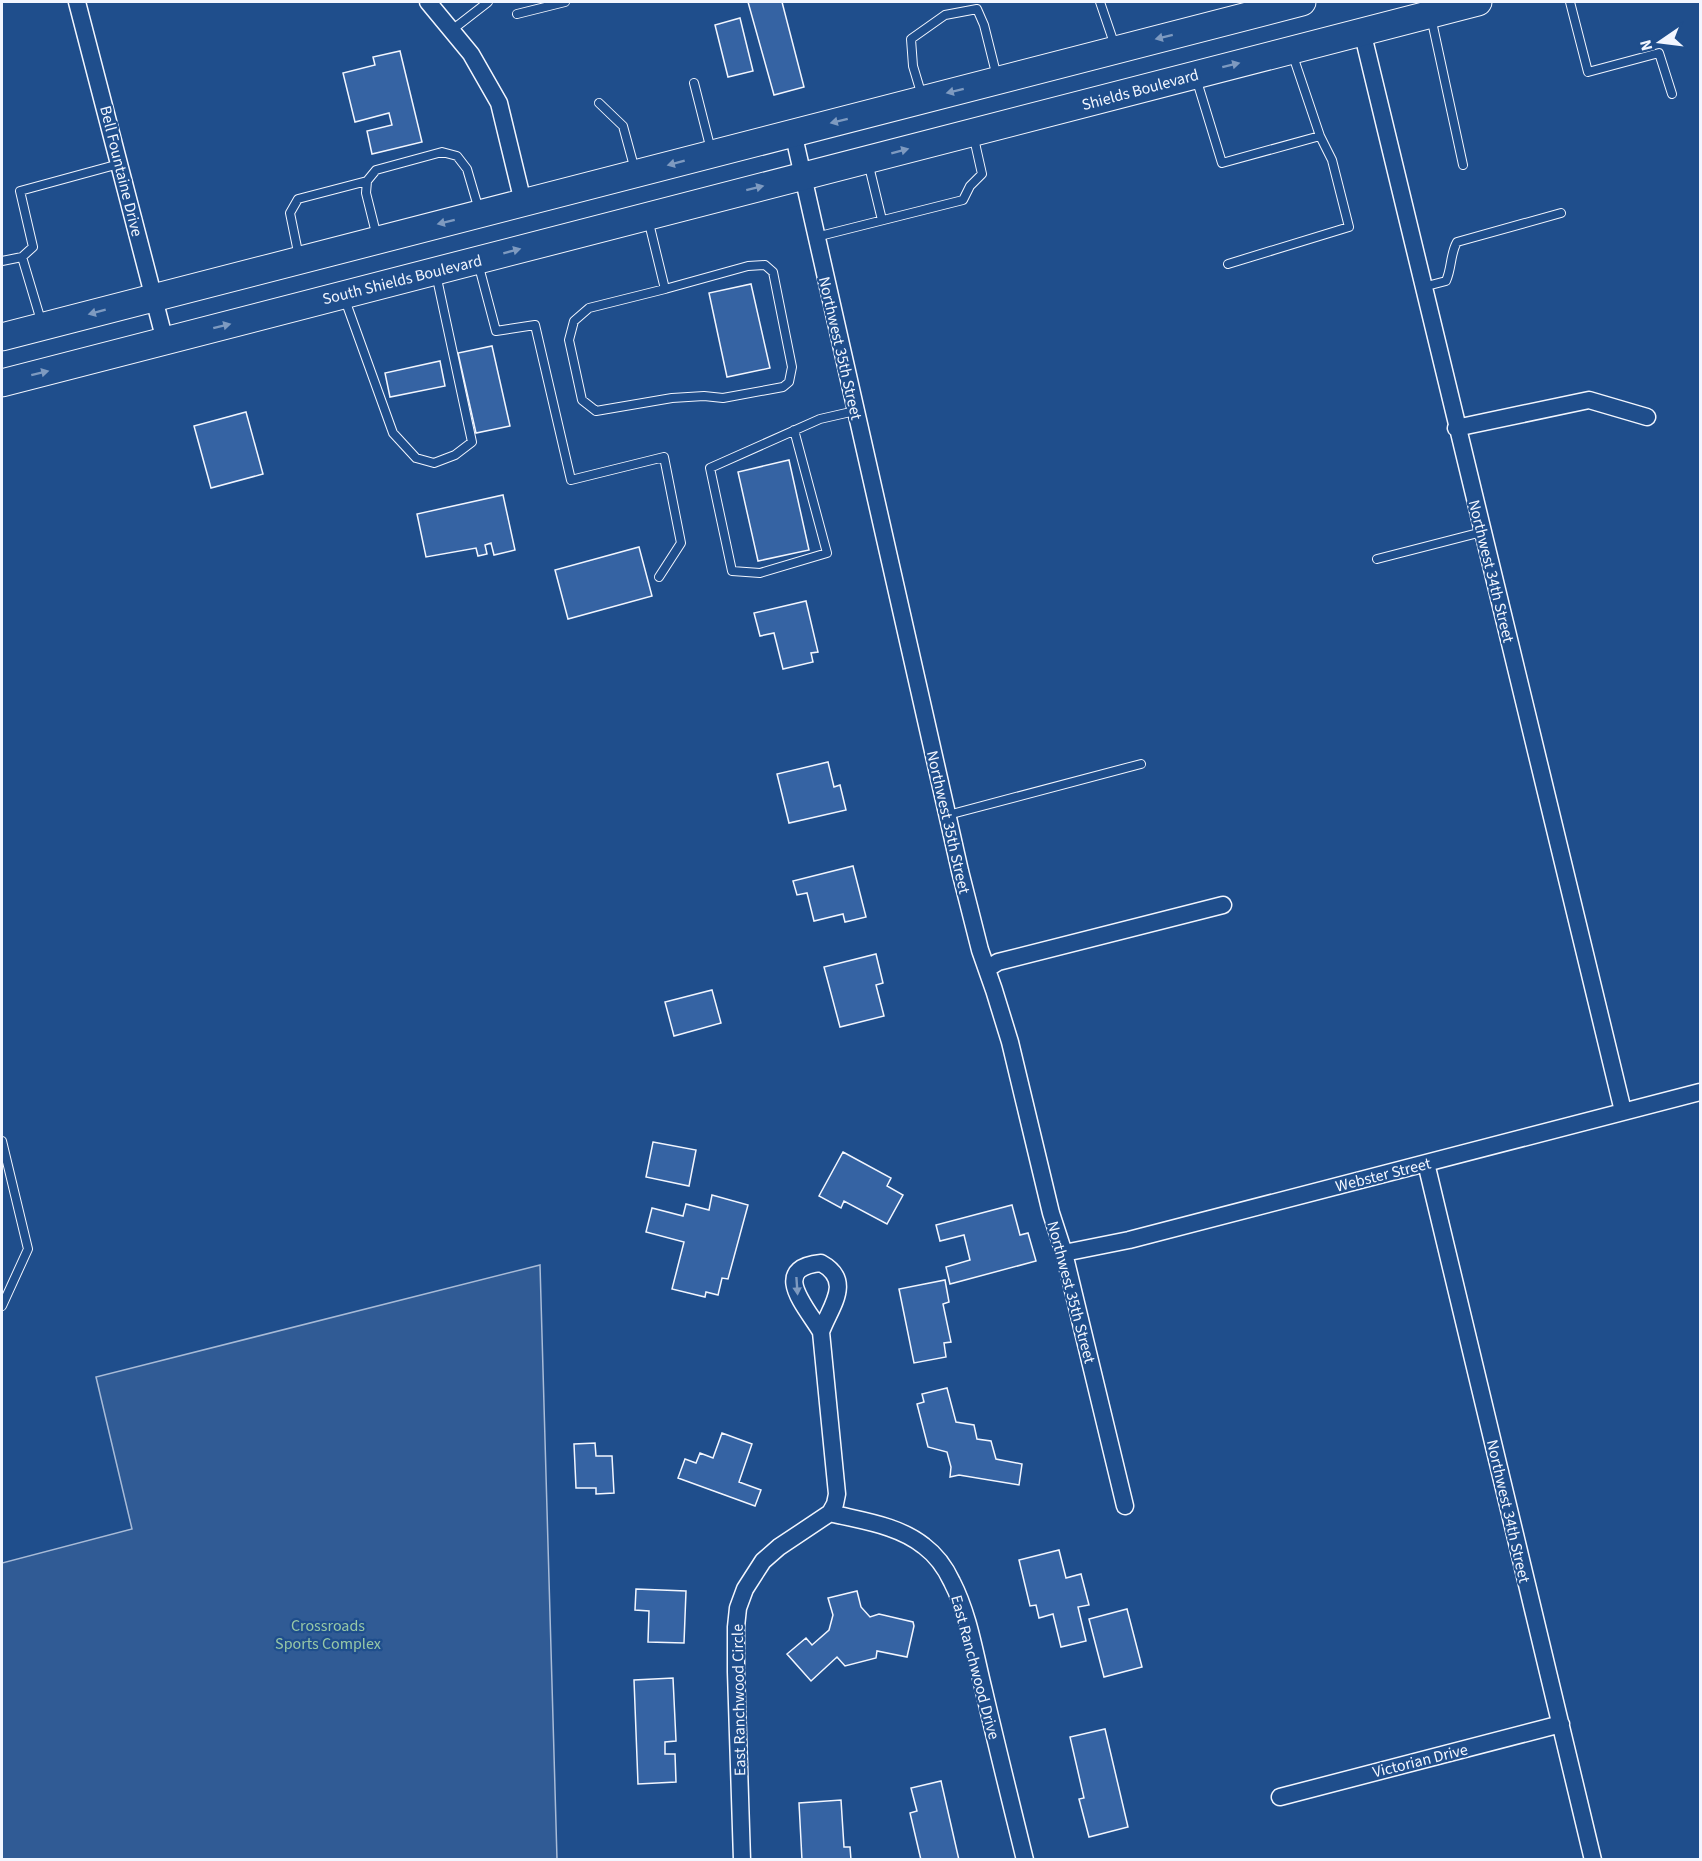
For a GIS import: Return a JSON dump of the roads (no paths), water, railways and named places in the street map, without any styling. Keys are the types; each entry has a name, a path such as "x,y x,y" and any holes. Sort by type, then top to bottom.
{"main road":[{"path":"2,337 1302,2"},
{"name":"Shields Boulevard","path":"803,176 1478,2"},
{"name":"South Shields Boulevard","path":"2,383 803,176"}],"street":[{"name":"Bell Fountaine Drive","path":"77,2 165,340"},
{"path":"428,2 471,54 499,103 523,202"},
{"name":"Northwest 34th Street","path":"1362,31 1456,428 1623,1112"},
{"name":"Northwest 35th Street","path":"793,132 980,951 1010,1042 1125,1506"},
{"path":"1456,428 1589,399 1647,417"},
{"path":"987,969 998,962 1223,905"},
{"name":"Webster Street","path":"1064,1254 1130,1240 1701,1092"},
{"name":"Northwest 34th Street","path":"1426,1163 1593,1860"},
{"path":"821,1332 837,1494 836,1504 831,1513"},
{"name":"East Ranchwood Circle","path":"742,1860 736,1672 738,1608 749,1582 763,1561 779,1547 831,1513"},
{"name":"East Ranchwood Drive","path":"831,1513 888,1526 924,1545 940,1562 952,1581 972,1643 1025,1860"},
{"name":"Victorian Drive","path":"1280,1797 1561,1724"}],"lane":[{"path":"452,30 488,2"},
{"path":"517,14 564,2"},
{"path":"1100,2 1116,49"},
{"path":"1570,2 1588,72 1659,53 1672,94"},
{"path":"923,99 913,66 911,39 945,15 979,5 998,80"},
{"path":"1430,14 1463,165"},
{"path":"1228,264 1349,227 1332,160 1320,136 1291,50"},
{"path":"1195,75 1222,163 1320,136"},
{"path":"694,83 712,153"},
{"path":"599,103 623,126 636,173"},
{"path":"816,237 963,200 970,186 982,174 973,132"},
{"path":"378,240 366,193 367,181 376,170 442,152 457,156 467,169 480,214"},
{"path":"867,160 882,220"},
{"path":"2,261 22,257 33,247 20,191 120,164"},
{"path":"299,260 290,213 298,199 367,181"},
{"path":"1422,287 1446,281 1450,272 1452,250 1457,242 1561,213"},
{"path":"647,216 665,289"},
{"path":"22,257 42,326"},
{"path":"477,260 496,331 535,325 571,480 664,457 681,543 659,577"},
{"path":"765,265 773,272 792,367 789,382 783,387 723,398 704,396 672,398 596,411 582,400 568,340 574,321 589,308 665,289 748,266 765,265"},
{"path":"343,295 393,433 416,458 434,463 455,455 472,441 435,271"},
{"path":"794,430 826,553 760,573 732,571 710,468 794,430 819,419 855,411"},
{"path":"1377,559 1482,532"},
{"path":"948,814 1141,764"},
{"path":"2,1141 28,1249 2,1306"}],"park label":[{"name":"Crossroads Sports Complex","path":"328,1634"}]}
